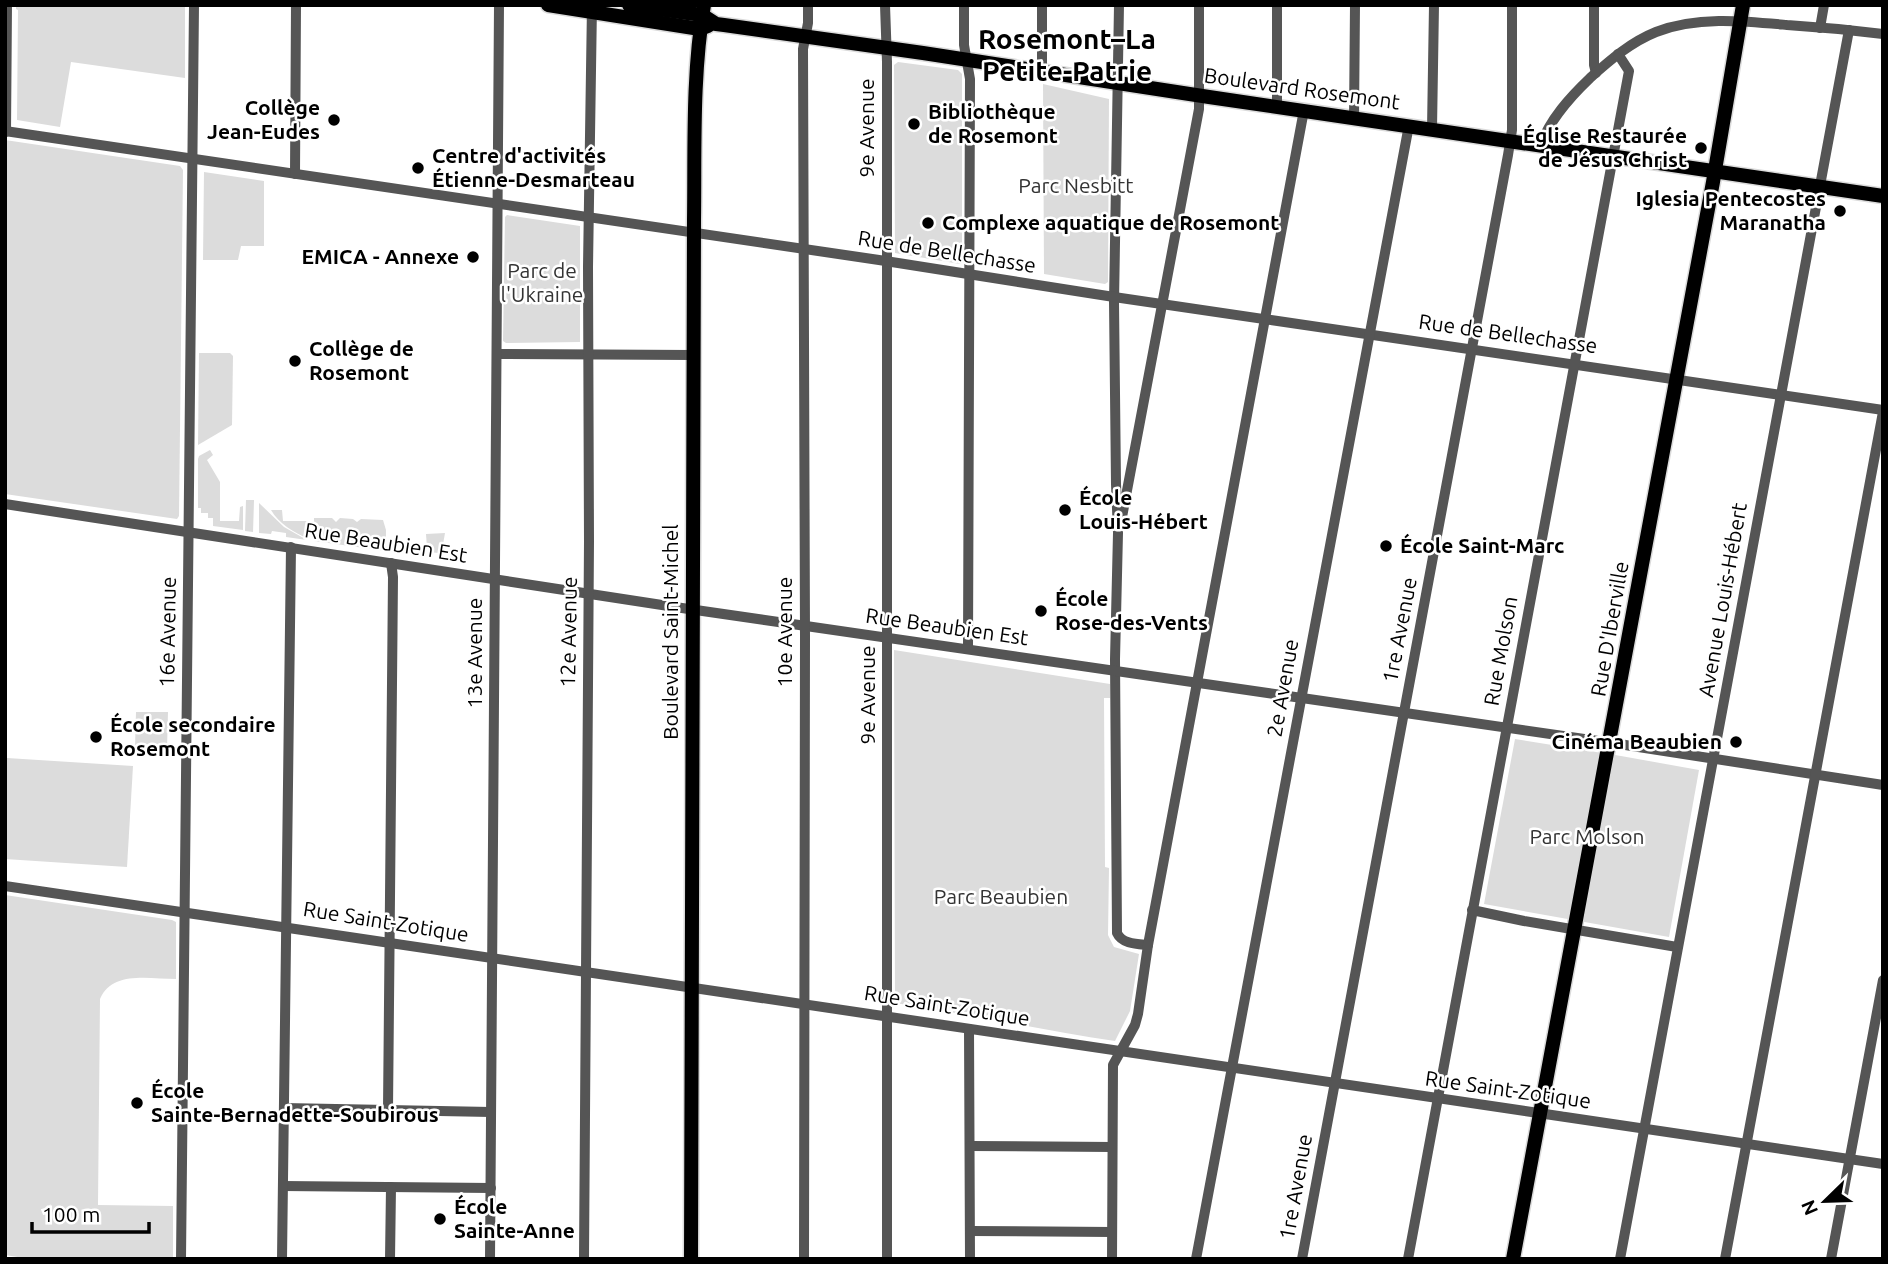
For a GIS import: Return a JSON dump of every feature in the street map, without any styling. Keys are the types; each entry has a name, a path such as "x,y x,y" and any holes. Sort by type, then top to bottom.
{"main road":[{"name":"Boulevard Rosemont","path":"550,5 702,16"},
{"name":"Boulevard Rosemont","path":"629,5 702,16 716,24 1883,196"},
{"name":"Rue D'Iberville","path":"1513,1259 1715,172 1742,5"},
{"name":"Boulevard Saint-Michel","path":"691,1259 693,233 696,71 702,16"}],"street":[{"path":"6,132 7,5"},
{"name":"16e Avenue","path":"181,1259 194,5"},
{"path":"295,174 296,5"},
{"name":"13e Avenue","path":"490,1259 499,5"},
{"name":"10e Avenue","path":"804,1259 803,49 808,5"},
{"name":"9e Avenue","path":"885,5 887,1259"},
{"path":"964,5 964,45 970,74 968,649"},
{"path":"1042,5 1042,71"},
{"path":"1119,5 1114,297 1118,533 1117,933 1124,941 1148,946"},
{"path":"1118,533 1199,109 1199,5"},
{"path":"1277,5 1277,106"},
{"path":"1354,118 1355,5"},
{"path":"1432,129 1434,5"},
{"name":"1re Avenue","path":"1302,1259 1512,130 1512,5"},
{"path":"1594,5 1596,73"},
{"path":"1820,27 1824,5"},
{"name":"12e Avenue","path":"584,1259 592,8"},
{"path":"1540,146 1546,130 1558,113 1596,73 1618,54 1657,32 1677,26 1727,20 1883,34"},
{"name":"Avenue Louis-Hébert","path":"1620,1259 1849,30"},
{"name":"Rue Molson","path":"1408,1259 1629,71 1618,54"},
{"path":"1112,1259 1113,1065 1135,1025 1138,1014 1148,946 1304,110"},
{"name":"2e Avenue","path":"1196,1259 1409,125"},
{"name":"Rue de Bellechasse","path":"6,132 1883,411"},
{"path":"497,354 693,355"},
{"path":"1725,1259 1883,411"},
{"name":"Rue Beaubien Est","path":"5,504 805,626 1883,785"},
{"path":"282,1259 291,548"},
{"path":"388,1110 391,563"},
{"name":"Rue Saint-Zotique","path":"5,886 1883,1164"},
{"path":"1472,910 1677,947"},
{"path":"1831,1259 1883,980"},
{"path":"969,1029 971,1259"},
{"path":"284,1108 491,1111"},
{"path":"970,1146 1112,1147"},
{"path":"283,1186 491,1188"},
{"path":"390,1259 391,1187"},
{"path":"970,1231 1112,1233"}],"green space":[{"path":"16,5 185,5 185,78 71,62 60,127 17,120"},
{"path":"898,62 958,70 962,74 960,264 895,253 894,65"},
{"name":"Parc Nesbitt","path":"1043,84 1109,99 1108,282 1105,284 1044,274"},
{"path":"5,140 180,166 183,170 177,519 5,494"},
{"path":"204,172 264,181 264,246 241,246 238,260 203,260"},
{"name":"Parc de l'Ukraine","path":"507,215 580,226 580,342 503,341"},
{"path":"199,353 230,353 233,356 232,425 198,445"},
{"path":"210,450 213,455 207,460 220,482 220,521 239,521 240,507 243,506 243,530 213,526 213,518 208,518 208,513 201,513 201,508 198,508 198,459"},
{"path":"246,500 254,500 253,532 245,531"},
{"path":"259,503 284,527 307,540 286,537 286,533 259,533"},
{"path":"271,510 282,510 283,521 309,521 308,539 283,523"},
{"path":"314,518 332,518 336,522 340,518 357,522 361,519 383,520 386,551 314,541"},
{"path":"445,533 442,550 438,553 430,552 426,534"},
{"name":"Parc Beaubien","path":"894,650 1110,684 1110,698 1104,698 1105,867 1109,868 1108,935 1114,947 1139,954 1130,1011 1115,1041 895,1003"},
{"path":"136,712 168,712 167,749 135,748"},
{"name":"Parc Molson","path":"1515,739 1699,770 1669,937 1484,904"},
{"path":"7,758 133,766 127,867 5,859"},
{"path":"5,895 176,922 176,979 122,980 106,990 100,999 98,1205 173,1206 173,1259 30,1259 5,1255"}],"place":[{"name":"Collège Jean-Eudes","path":"334,120"},
{"name":"Bibliothèque de Rosemont","path":"914,124"},
{"name":"Église Restaurée de Jésus Christ","path":"1701,148"},
{"name":"Centre d'activités Étienne-Desmarteau","path":"418,168"},
{"name":"Iglesia Pentecostes Maranatha","path":"1840,211"},
{"name":"Complexe aquatique de Rosemont","path":"928,223"},
{"name":"EMICA - Annexe","path":"473,257"},
{"name":"Collège de Rosemont","path":"295,361"},
{"name":"École Louis-Hébert","path":"1065,510"},
{"name":"École Saint-Marc","path":"1386,546"},
{"name":"École Rose-des-Vents","path":"1041,611"},
{"name":"École secondaire Rosemont","path":"96,737"},
{"name":"Cinéma Beaubien","path":"1736,742"},
{"name":"École Sainte-Bernadette-Soubirous","path":"137,1103"},
{"name":"École Sainte-Anne","path":"440,1219"}],"district":[{"name":"Rosemont–La Petite-Patrie","path":"1067,55"}]}
